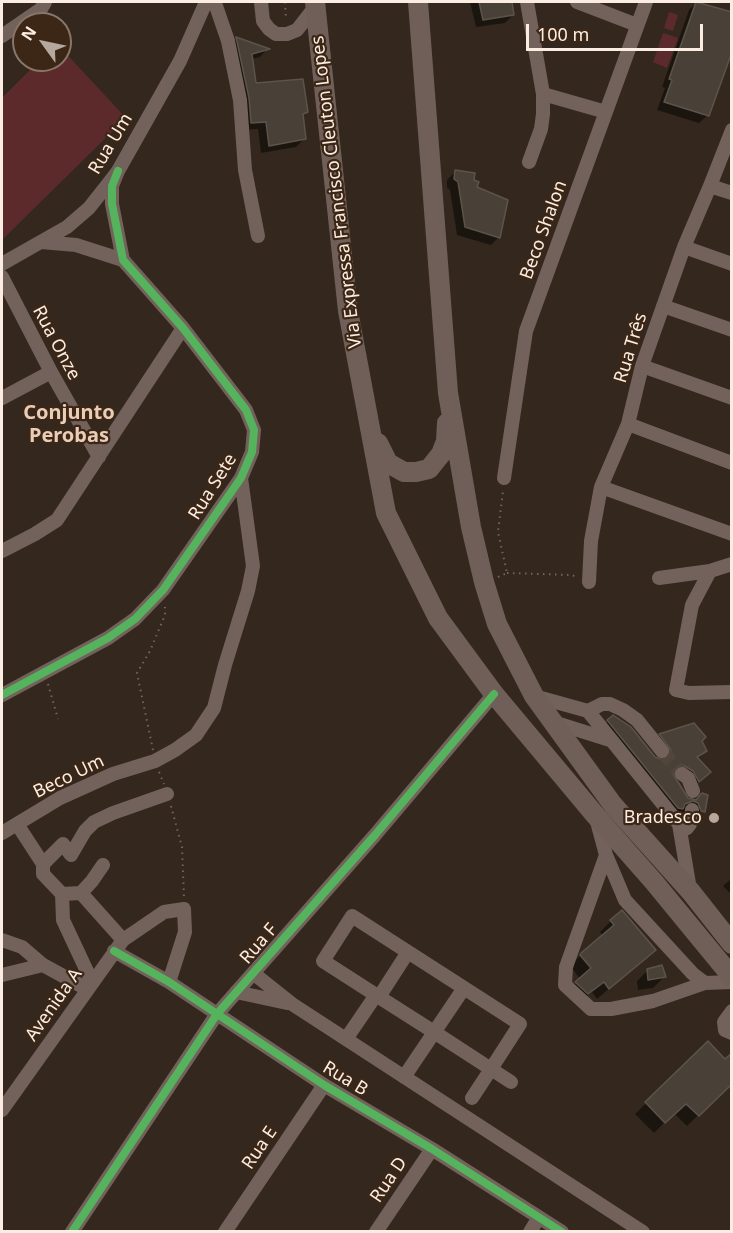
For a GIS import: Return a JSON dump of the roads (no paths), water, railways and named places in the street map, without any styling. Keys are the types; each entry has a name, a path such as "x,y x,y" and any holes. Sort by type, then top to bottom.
{"highway":[{"path":"418,2 448,393 471,527 497,624 534,696 552,722 613,805 691,892 732,944"},
{"name":"Via Expressa Francisco Cleuton Lopes","path":"315,4 348,311 386,513 438,618 494,694 732,977"},
{"path":"370,427 388,463 404,472 429,469 441,454 446,441 448,393"}],"street":[{"path":"2,36 40,9 45,2"},
{"name":"Rua Um","path":"2,264 67,227 89,208 118,171 180,61 206,2"},
{"path":"212,2 215,3 228,41 240,100 245,170 258,236"},
{"path":"261,2 263,21 268,29 276,34 287,34 297,30 315,4"},
{"path":"526,2 543,94 541,129 529,162"},
{"path":"577,2 637,25"},
{"name":"Beco Shalon","path":"504,478 526,331 645,2"},
{"path":"543,94 606,112"},
{"name":"Rua Três","path":"589,582 591,541 601,487 628,424 642,366 684,247 732,130"},
{"path":"39,242 76,245 123,260 112,204 112,186 118,171"},
{"path":"710,186 732,193"},
{"path":"684,247 732,264"},
{"name":"Rua Sete","path":"2,695 108,638 135,619 163,590 241,477 252,452 254,430 246,410 183,328 123,260"},
{"name":"Rua Onze","path":"2,277 51,372 99,457"},
{"path":"663,306 732,330"},
{"path":"2,551 57,520 183,328"},
{"path":"642,366 732,398"},
{"path":"2,398 51,372"},
{"path":"628,424 732,463"},
{"name":"Rua Sete","path":"155,761 196,735 214,708 253,566 241,477"},
{"path":"601,487 732,534"},
{"path":"659,578 710,571 732,564"},
{"path":"710,571 692,605 676,690 689,693 732,692"},
{"name":"Rua F","path":"72,1232 217,1014 375,835 494,694"},
{"path":"534,696 588,711 679,824 691,892"},
{"path":"588,711 602,704 610,704 623,710 636,720 662,751"},
{"path":"552,722 610,740"},
{"name":"Beco Um","path":"2,833 60,798 113,774 155,761"},
{"path":"682,774 688,778 693,791"},
{"path":"43,864 63,844 71,855 85,831 94,822 168,794"},
{"path":"681,830 690,824 692,810"},
{"path":"596,816 606,855 625,900 693,974 705,983"},
{"path":"18,824 43,864 43,874 62,894 63,920 89,986"},
{"path":"606,855 566,967 565,985 591,1009 611,1009 653,1001 705,983 732,982"},
{"path":"62,894 81,893 103,865"},
{"name":"Rua B","path":"81,893 118,945 169,982 324,1085 432,1149 562,1232"},
{"path":"118,945 164,912 184,909 185,932 169,982"},
{"path":"472,1098 491,1069 520,1024 352,916 323,961 491,1069 512,1082"},
{"path":"2,939 22,947 43,965 89,986"},
{"name":"Avenida A","path":"2,1110 118,945"},
{"path":"346,1039 408,952"},
{"path":"2,975 43,965"},
{"path":"253,974 292,1004 643,1232"},
{"path":"404,1077 464,988"},
{"path":"236,992 292,1004"},
{"path":"732,1011 724,1022 725,1030 732,1033"},
{"name":"Rua E","path":"225,1232 324,1085"},
{"name":"Rua D","path":"376,1232 432,1149"},
{"path":"530,1232 539,1217"}],"tunnel":[{"path":"662,751 682,774"}],"place":[{"name":"Bradesco","path":"714,818"}],"district":[{"name":"Conjunto Perobas","path":"69,424"}]}
